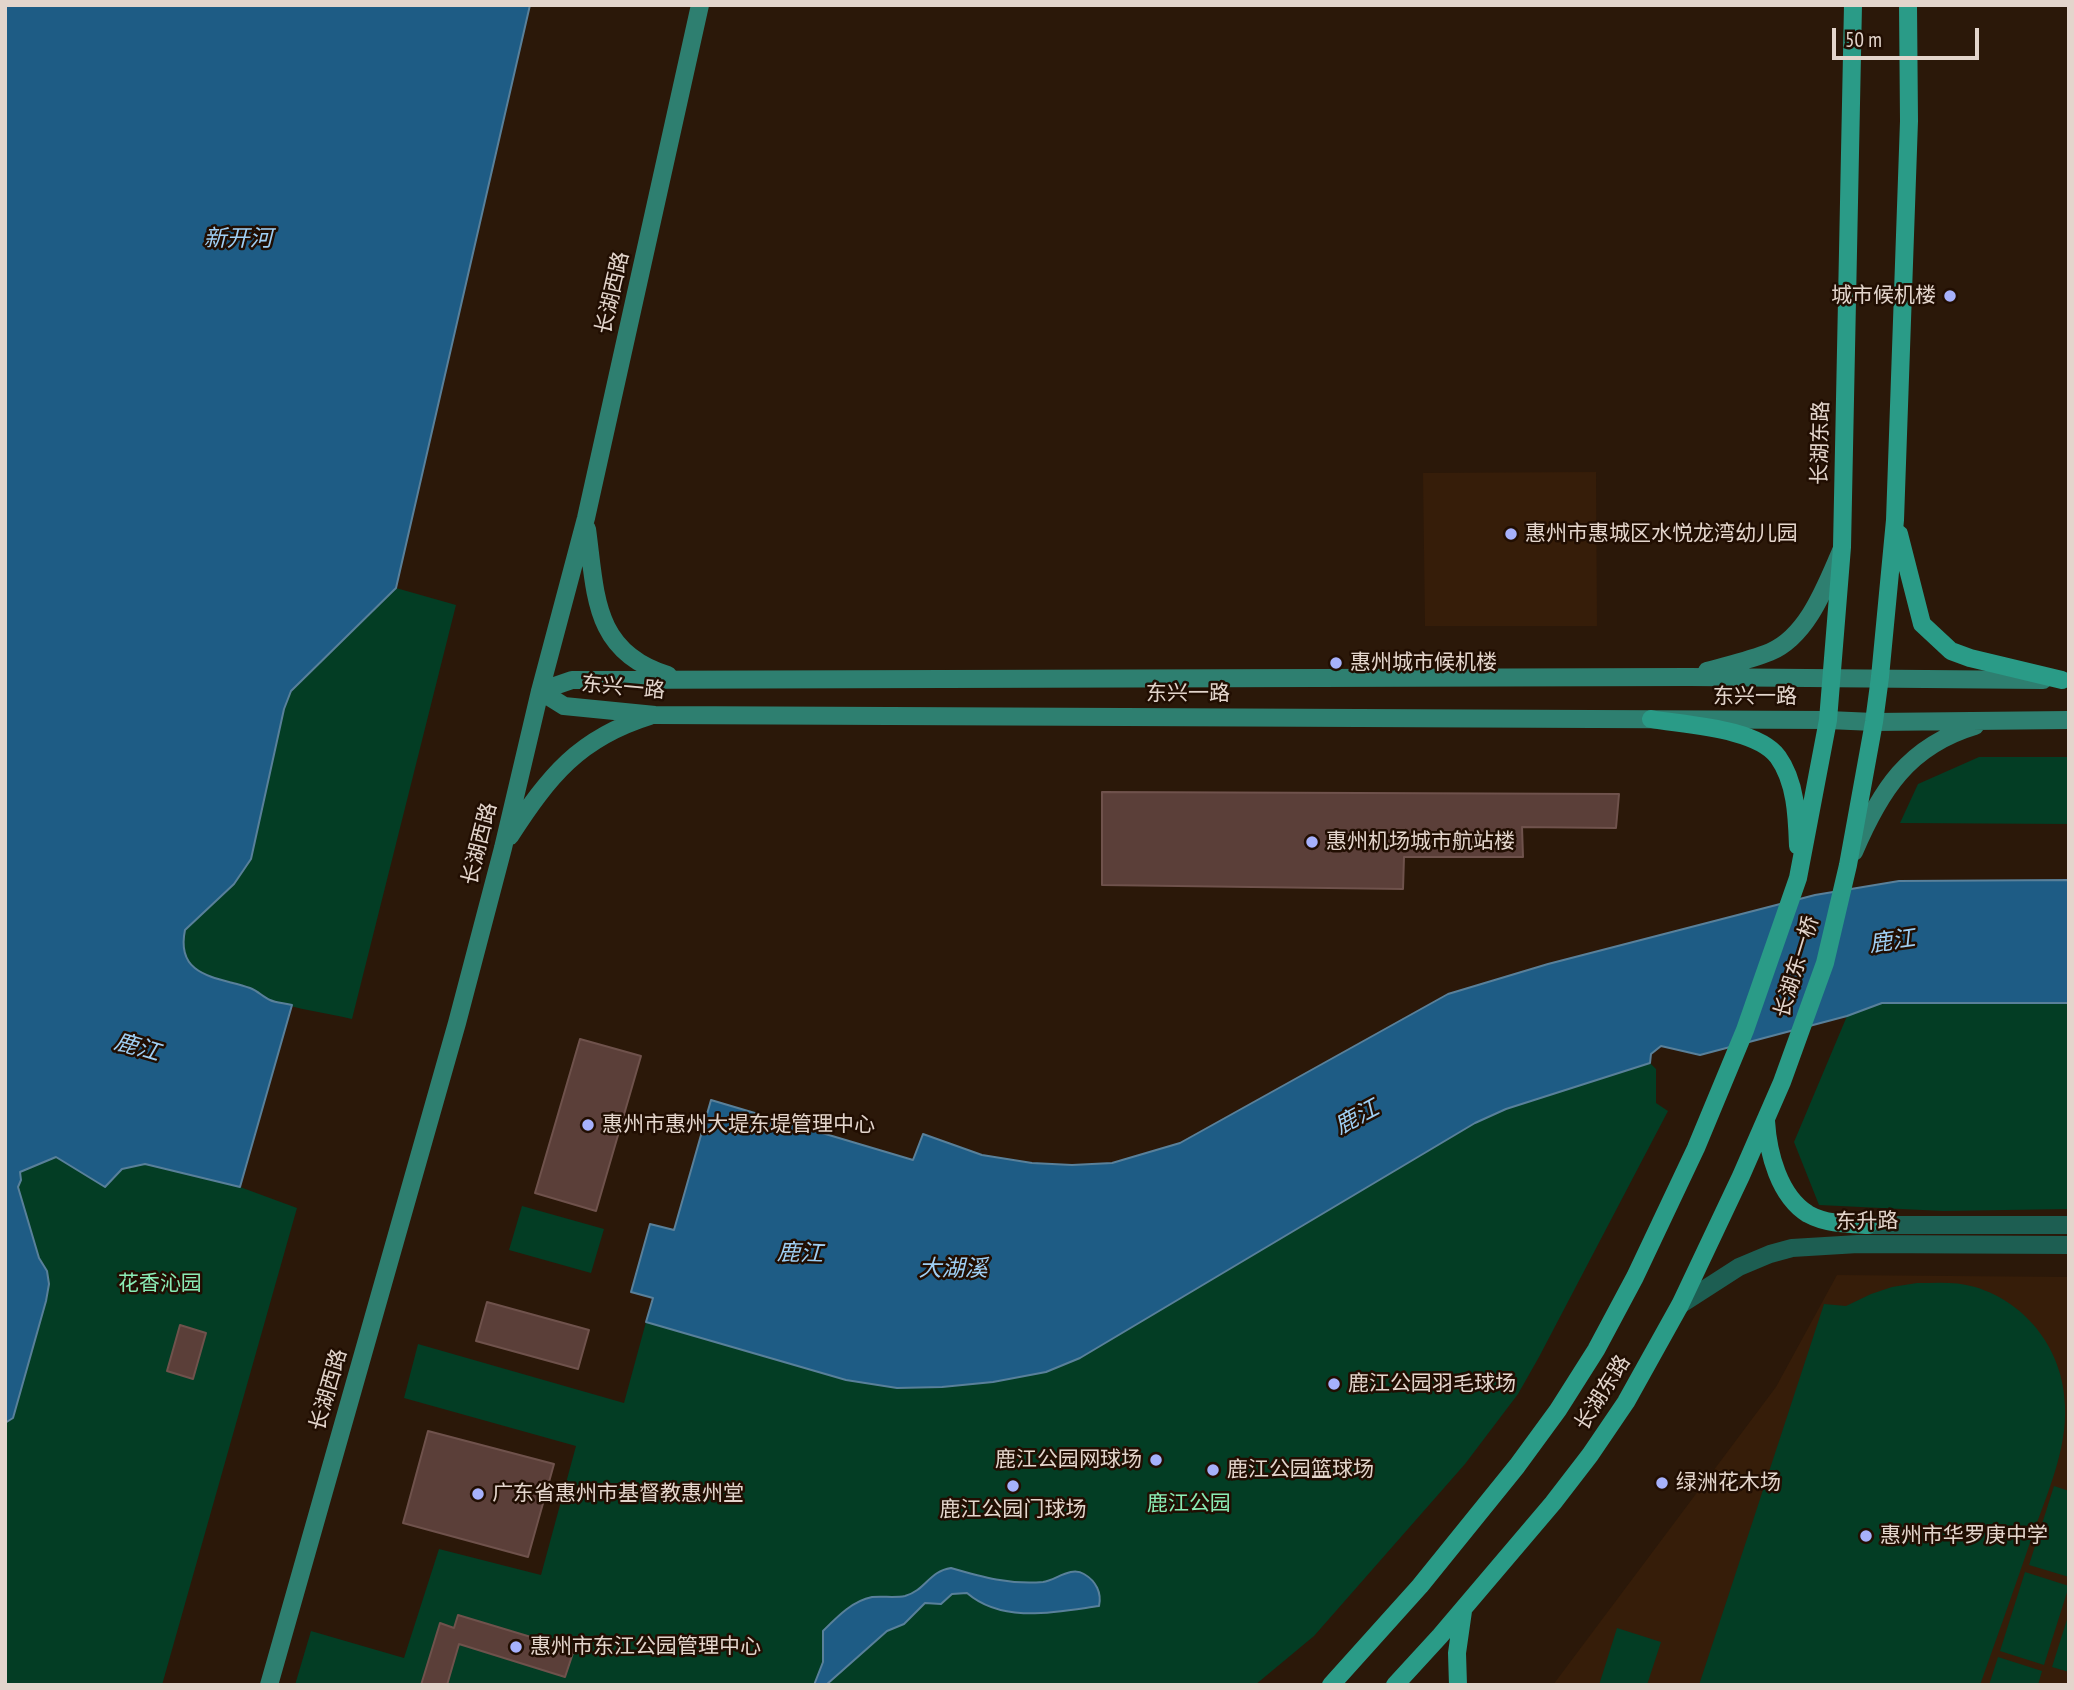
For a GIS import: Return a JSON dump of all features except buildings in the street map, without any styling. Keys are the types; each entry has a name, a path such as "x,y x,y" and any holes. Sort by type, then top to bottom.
{"main road":[{"name":"长湖东路","path":"1798,878 1828,720 1842,547 1853,5"},
{"path":"1848,865 1874,722 1895,520 1909,121 1908,5"},
{"path":"1895,520 1922,624 1951,651 2065,680"},
{"path":"1651,719 1747,737 1762,744 1778,757 1789,780 1794,800 1798,878"},
{"name":"长湖东一桥","path":"1782,1082 1822,972 1848,865"},
{"name":"长湖东一桥","path":"1722,1084 1745,1030 1798,878"},
{"name":"长湖东路","path":"1395,1685 1553,1503 1626,1402 1680,1305 1782,1082"},
{"name":"长湖东路","path":"1331,1685 1420,1586 1517,1466 1574,1385 1613,1320 1661,1224 1722,1084"},
{"path":"1766,1121 1774,1164 1786,1191 1796,1204 1808,1214 1822,1220 1868,1225"},
{"path":"1458,1685 1458,1641 1464,1608"},
{"name":"长湖东路","path":"1325,1685 1347,1668"}],"street":[{"name":"长湖西路","path":"269,1685 457,1023 503,848 540,691 586,519 700,5"},
{"path":"586,519 596,596 606,629 622,652 647,668 685,680"},
{"path":"1690,677 1773,651 1791,638 1816,608 1842,547"},
{"name":"东兴一路","path":"540,691 572,680 1690,677 2065,680"},
{"name":"东兴一路","path":"540,691 564,706 655,715 1874,722 2069,720"},
{"path":"503,848 534,801 568,760 602,736 655,715"},
{"path":"1848,865 1875,807 1891,782 1909,762 1936,742 1956,732 1995,720"},
{"name":"东升路","path":"1868,1225 2069,1225"},
{"name":"东升路","path":"1680,1305 1739,1267 1792,1248 1858,1244 2069,1245"}],"shaded area":[{"name":"惠州市惠城区水悦龙湾幼儿园","path":"1596,472 1597,626 1425,626 1423,473"},
{"name":"惠州市华罗庚中学","path":"1837,1275 2069,1277 2069,1685 1553,1685 1776,1387"}],"green space":[{"path":"396,588 456,605 352,1019 272,1001 253,989 204,974 194,968 187,959 184,946 185,929 234,884 251,859 284,709 291,691"},
{"path":"1979,757 2069,757 2069,824 1900,823 1918,784"},
{"path":"1882,1003 2069,1003 2069,1209 1943,1211 1819,1205 1794,1142 1847,1016"},
{"name":"鹿江公园","path":"1650,1063 1656,1069 1656,1103 1668,1111 1518,1394 1465,1464 1314,1636 1255,1685 295,1685 311,1631 404,1658 439,1549 541,1575 576,1446 404,1398 418,1344 624,1403 646,1322 846,1380 897,1388 993,1382 1046,1372 1080,1358 1475,1123 1506,1109"},
{"name":"花香沁园","path":"56,1157 105,1187 122,1169 145,1164 240,1187 297,1208 162,1685 5,1685 5,1423 13,1418 47,1290 46,1274 18,1187 21,1180 19,1172"},
{"path":"522,1206 604,1229 591,1273 509,1250"},
{"name":"惠州市华罗庚中学","path":"1917,1283 1968,1285 1994,1294 2011,1305 2027,1317 2050,1349 2063,1386 2065,1422 2055,1471 1980,1685 1699,1685 1824,1304 1846,1306 1892,1287"},
{"path":"2054,1486 2069,1491 2069,1577 2029,1565"},
{"path":"2025,1572 2069,1586 2044,1665 2000,1651"},
{"path":"2069,1613 2069,1672 2052,1667"},
{"path":"1617,1628 1661,1642 1647,1685 1599,1685"},
{"path":"1998,1657 2042,1671 2038,1685 1989,1685"}],"water":[{"name":"新开河","path":"5,5 530,5 396,588 291,691 284,709 251,859 234,884 185,930 184,946 193,967 202,973 250,988 272,1001 292,1005 240,1187 145,1164 122,1169 105,1187 56,1157 20,1172 18,1187 49,1284 13,1418 5,1423"},
{"name":"大湖溪","path":"2069,880 2069,1003 1882,1003 1847,1016 1700,1055 1661,1046 1651,1054 1650,1063 1506,1109 1475,1123 1080,1358 1046,1372 993,1382 942,1387 897,1388 846,1380 646,1322 653,1298 631,1292 650,1224 674,1230 711,1100 913,1160 923,1134 982,1155 1032,1163 1112,1163 1180,1143 1448,994 1548,964 1815,895 1899,881"},
{"path":"951,1568 1019,1582 1043,1582 1069,1572 1079,1572 1095,1584 1100,1596 1099,1606 1048,1613 1013,1612 981,1603 967,1593 952,1594 941,1604 925,1603 904,1624 887,1631 826,1685 814,1685 823,1662 823,1631 839,1615 865,1599 905,1596 918,1590 937,1573"}],"place":[{"name":"城市候机楼","path":"1950,296"},
{"name":"惠州市惠城区水悦龙湾幼儿园","path":"1511,534"},
{"name":"惠州城市候机楼","path":"1336,663"},
{"name":"惠州机场城市航站楼","path":"1312,842"},
{"name":"惠州市惠州大堤东堤管理中心","path":"588,1125"},
{"name":"鹿江公园羽毛球场","path":"1334,1384"},
{"name":"鹿江公园网球场","path":"1156,1460"},
{"name":"鹿江公园篮球场","path":"1213,1470"},
{"name":"绿洲花木场","path":"1662,1483"},
{"name":"鹿江公园门球场","path":"1013,1486"},
{"name":"广东省惠州市基督教惠州堂","path":"478,1494"},
{"name":"惠州市华罗庚中学","path":"1866,1536"},
{"name":"惠州市东江公园管理中心","path":"516,1647"}],"water label":[{"name":"鹿江","path":"1892,942"},
{"name":"鹿江","path":"137,1048"},
{"name":"鹿江","path":"1357,1118"},
{"name":"鹿江","path":"800,1254"}]}
